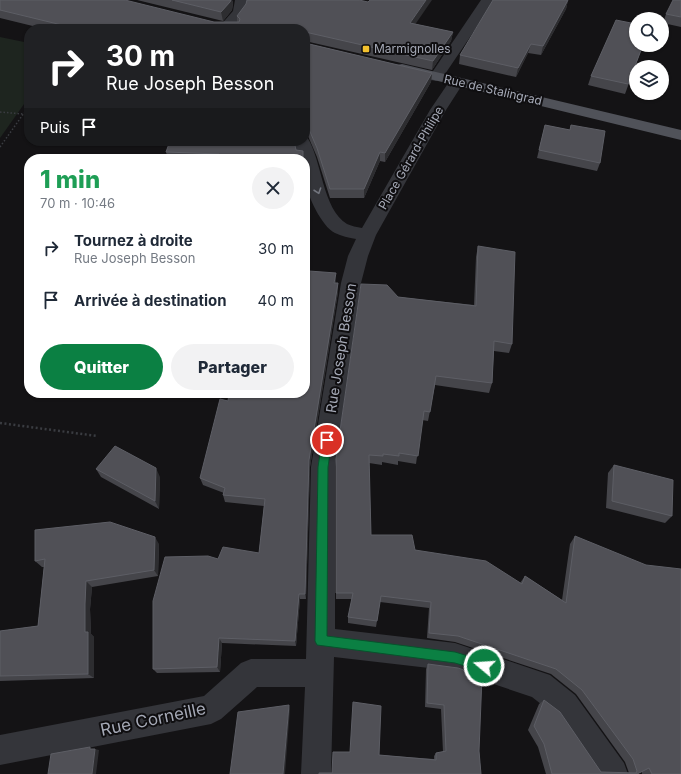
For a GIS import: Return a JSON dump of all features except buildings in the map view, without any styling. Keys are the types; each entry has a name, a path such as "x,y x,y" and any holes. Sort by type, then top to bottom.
{"main road":[{"name":"Rue de Stalingrad","path":"388,65 681,135"}],"street":[{"path":"232,24 239,12 242,0"},
{"path":"436,77 488,0"},
{"name":"Place Gérard-Philipe","path":"367,235 438,110 456,82"},
{"path":"310,168 323,207 331,218 340,228 367,235"},
{"name":"Rue Joseph Besson","path":"316,774 321,641 323,467 351,283 358,256 367,235"},
{"path":"321,641 455,657 540,685 565,705 613,774"},
{"name":"Rue Corneille","path":"0,750 211,709 251,673 320,673"}],"path":[{"path":"0,112 23,114"},
{"path":"0,146 23,114"},
{"path":"0,423 97,436"}],"shaded area":[{"path":"0,37 24,42 24,104 0,138"}],"place":[{"name":"Marmignolles","path":"366,49"}],"route":[{"path":"327,440 323,467 321,641 455,657 484,666"}]}
